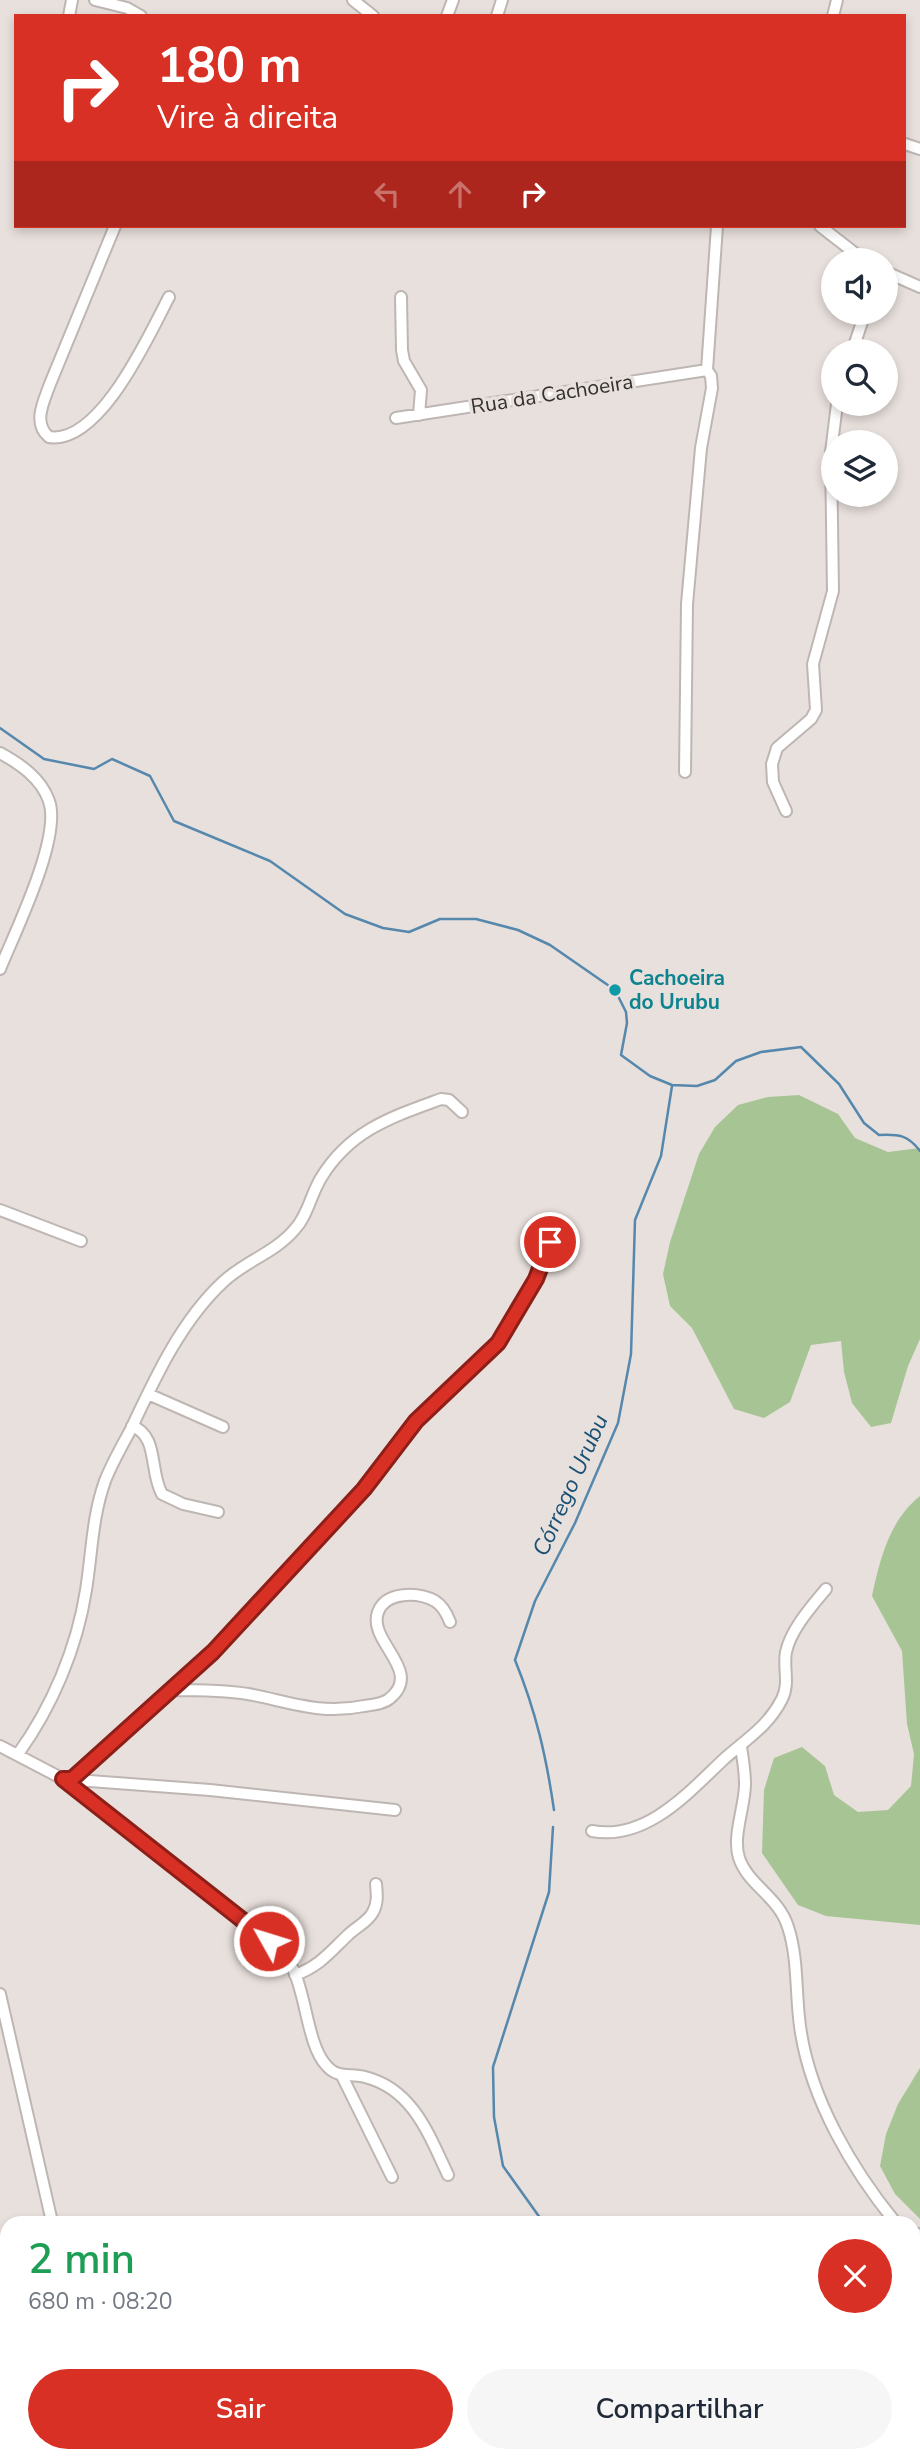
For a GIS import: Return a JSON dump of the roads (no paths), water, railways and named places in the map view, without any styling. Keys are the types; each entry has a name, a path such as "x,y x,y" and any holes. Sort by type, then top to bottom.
{"street":[{"path":"95,0 127,8 138,14"},
{"path":"353,0 370,14"},
{"path":"114,228 41,409 42,432 48,437 65,436 85,425 105,406 169,297"},
{"path":"685,772 687,604 701,448 712,388 711,376 707,370 717,228"},
{"path":"823,228 848,248"},
{"path":"898,277 920,287"},
{"path":"401,297 402,350 404,360 421,390 419,415"},
{"name":"Rua da Cachoeira","path":"396,418 707,370"},
{"path":"786,811 773,782 772,764 777,748 811,719 816,710 813,664 833,591 831,452 836,416"},
{"path":"0,752 32,775 49,800 51,812 46,848 0,969"},
{"path":"18,1754 32,1735 49,1702 78,1629 97,1509 106,1479 148,1394 186,1326 204,1300 226,1279 285,1240 297,1228 319,1180 346,1146 376,1123 441,1099 449,1100 462,1112"},
{"path":"0,1210 81,1241"},
{"path":"67,1779 213,1652 364,1489 416,1421 498,1343 536,1279 550,1242"},
{"path":"148,1394 223,1427"},
{"path":"132,1426 141,1429 150,1441 154,1475 162,1494 183,1504 218,1512"},
{"path":"592,1831 611,1833 623,1830 666,1812 764,1728 786,1689 786,1654 789,1643 807,1613 827,1589"},
{"path":"172,1690 246,1694 324,1710 375,1704 388,1700 401,1680 396,1658 381,1636 376,1621 378,1611 386,1600 400,1596 422,1597 436,1602 446,1612 450,1622"},
{"path":"0,1746 67,1779 269,1941 292,1968 324,2064 342,2076 391,2177"},
{"path":"741,1747 745,1785 739,1858 744,1868 783,1913 790,1931 801,2033 822,2106 836,2135 891,2216"},
{"path":"67,1779 210,1790 395,1810"},
{"path":"295,1975 314,1968 365,1922 373,1913 377,1900 376,1884"},
{"path":"0,1994 51,2216"},
{"path":"342,2076 363,2076 382,2084 409,2103 423,2121 448,2175"}],"waterway":[{"name":"Córrego Urubu","path":"0,728 44,759 94,769 112,759 150,776 174,821 270,861 345,914 383,928 409,932 440,919 476,919 518,930 550,945 615,990 626,1012 627,1023 621,1055 650,1076 672,1085 697,1086 715,1080 736,1061 761,1052 801,1047 839,1084 864,1123 879,1135 898,1135 907,1139 920,1151"},
{"name":"Córrego Urubu","path":"554,1810 539,1734 515,1660 535,1601 575,1523 618,1423 631,1354 635,1220 661,1156 672,1086"},
{"name":"Córrego Urubu","path":"539,2216 503,2166 494,2117 493,2067 549,1892 553,1827"}],"place":[{"name":"Cachoeira do Urubu","path":"615,990"}]}
